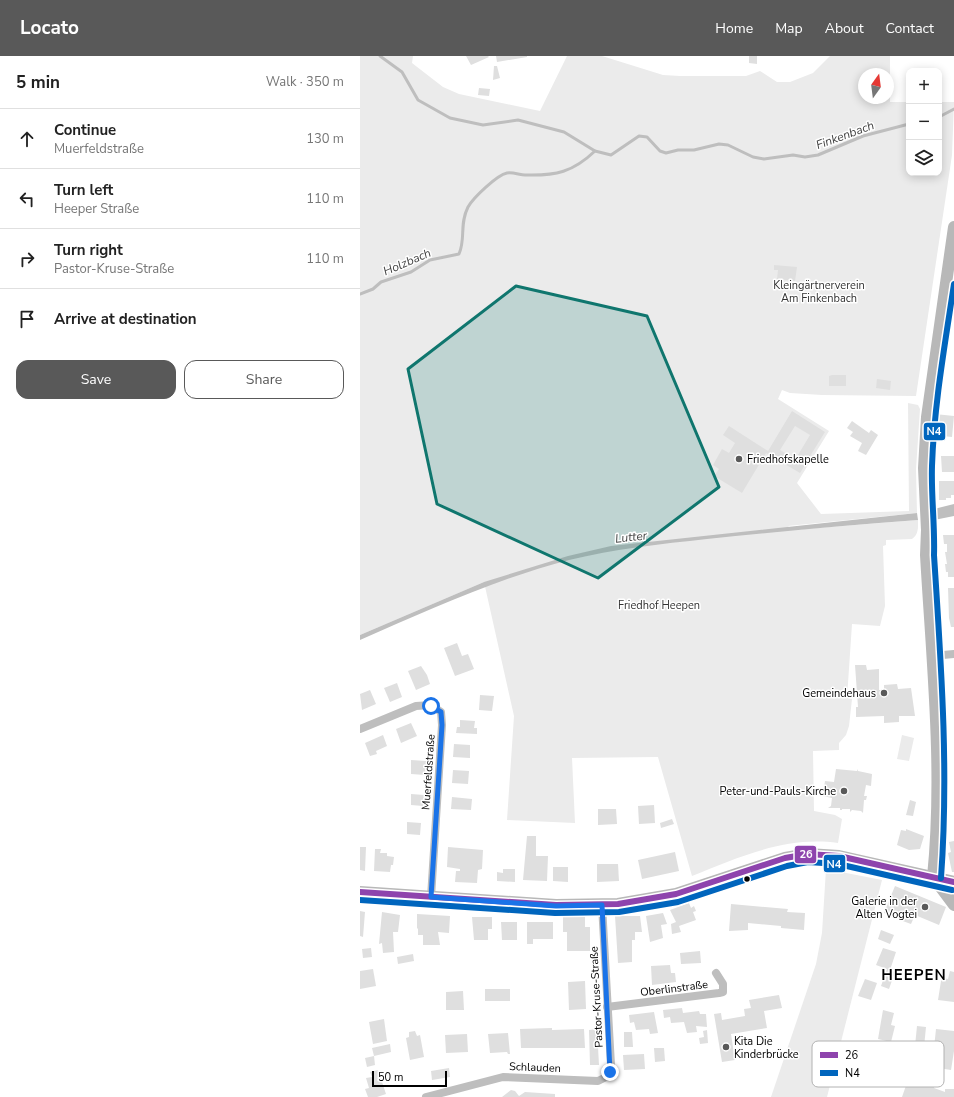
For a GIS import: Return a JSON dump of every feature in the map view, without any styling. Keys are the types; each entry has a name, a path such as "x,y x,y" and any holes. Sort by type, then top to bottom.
{"street":[{"path":"954,227 949,292 929,393 924,460 926,555 937,785 936,840 933,877 954,905"},
{"path":"932,656 954,654"},
{"name":"Muerfeldstraße","path":"360,729 416,706 431,706 441,712 442,725 431,897"},
{"path":"360,892 556,906 602,905 660,898 785,858 808,854 839,856 954,882"},
{"name":"Pastor-Kruse-Straße","path":"598,1081 606,1078 610,1069 602,905"},
{"name":"Oberlinstraße","path":"607,1007 723,992 723,984 716,973"},
{"name":"Schlauden","path":"426,1097 503,1077 598,1081"}],"highlighted area":[{"path":"516,286 647,316 719,487 598,578 437,504 408,369"}],"green space":[{"path":"360,56 413,56 412,63 443,87 459,94 540,111 567,56 602,56 663,75 746,76 760,71 777,82 790,82 813,73 830,56 890,56 890,68 858,68 858,104 894,104 894,102 906,102 906,176 942,176 942,102 954,102 952,155 916,396 822,395 790,393 782,390 778,399 829,431 797,483 821,514 909,511 908,403 918,405 920,409 916,469 917,513 788,526 792,530 918,520 917,533 912,539 886,540 886,545 883,546 885,606 880,626 852,624 847,698 852,699 849,726 846,735 839,743 839,750 813,751 814,811 835,815 842,819 838,843 818,842 781,845 745,855 692,876 658,757 572,758 575,823 507,820 514,716 484,582 360,635"},
{"path":"902,735 914,738 909,761 897,759"},
{"path":"826,869 882,880 841,1041 812,1041 812,1087 830,1087 827,1097 771,1097 816,964 822,933"}],"shaded area":[{"path":"954,504 954,516 934,520 934,509"},
{"path":"917,513 918,520 707,539 620,550 586,556 515,576 360,640 360,635 484,582 568,556 611,546"}],"building":[{"path":"466,56 488,56 489,57 471,65"},
{"path":"496,56 527,56 527,57 497,62"},
{"path":"749,56 757,56 757,64 749,63"},
{"path":"494,66 497,66 500,78 493,80"},
{"path":"479,88 490,89 489,96 478,95"},
{"path":"774,265 797,267 795,281 777,279 778,270 774,270"},
{"path":"846,375 846,386 829,386 829,376"},
{"path":"877,379 891,381 890,390 876,388"},
{"path":"792,411 825,432 807,461 798,455 810,435 795,426 780,450 805,465 800,473 766,453 742,493 714,476 719,469 713,465 722,449 729,453 735,443 723,435 729,426 768,451"},
{"path":"935,414 954,416 952,437 933,435"},
{"path":"852,421 869,433 871,430 878,435 866,455 858,451 862,443 850,436 853,432 847,428"},
{"path":"941,456 954,456 954,472 942,472"},
{"path":"939,481 954,481 954,495 951,495 951,498 939,500"},
{"path":"943,535 954,535 954,577 948,577 948,572 946,572 945,564 947,564 945,552 947,552 947,544 944,544"},
{"path":"948,588 954,588 954,627 951,627 949,618"},
{"path":"457,643 462,656 468,654 474,669 455,676 444,648"},
{"name":"Gemeindehaus","path":"855,665 866,665 867,670 879,669 879,690 884,690 884,685 897,684 898,689 911,688 915,716 899,716 899,722 884,723 884,716 856,717 856,707 858,707"},
{"path":"421,666 427,675 430,684 416,690 408,671"},
{"path":"397,683 402,697 390,702 384,688"},
{"path":"370,690 376,704 362,710 360,694"},
{"path":"480,695 494,696 492,711 479,710"},
{"path":"460,720 475,721 474,728 477,728 477,734 456,733 457,727 460,727"},
{"path":"411,723 417,736 401,743 396,729"},
{"path":"383,735 387,746 376,751 377,754 370,756 365,743"},
{"path":"454,744 470,745 470,758 453,757"},
{"path":"411,760 426,761 425,775 411,774"},
{"name":"Peter-und-Pauls-Kirche","path":"836,769 857,771 857,769 858,771 872,774 871,786 866,785 864,796 867,796 866,800 864,800 863,813 861,811 852,810 850,812 850,809 840,810 840,808 828,808 831,806 832,798 823,796 825,781 834,782"},
{"path":"453,770 469,771 468,784 452,783"},
{"path":"411,794 424,795 423,806 411,805"},
{"path":"452,797 472,799 471,810 451,809"},
{"path":"910,800 916,802 913,816 906,815"},
{"path":"654,805 655,823 639,824 638,806"},
{"path":"598,809 616,809 617,824 598,825"},
{"path":"672,819 674,824 661,828 660,823"},
{"path":"407,822 421,823 420,835 407,834"},
{"path":"906,829 924,836 920,849 909,850 897,845 901,830 906,831"},
{"path":"527,836 536,836 536,856 548,856 547,881 523,880"},
{"path":"954,841 954,872 952,872 948,853 951,852 949,842"},
{"path":"360,847 366,847 365,871 360,870"},
{"path":"448,847 483,850 482,869 478,870 477,883 455,882 456,871 460,871 460,869 447,867"},
{"path":"375,849 381,849 380,853 387,853 387,856 394,857 390,872 374,871"},
{"path":"675,852 679,871 642,879 638,860"},
{"path":"597,864 618,864 619,881 597,882"},
{"path":"553,867 568,867 568,882 553,881"},
{"path":"503,869 515,869 515,882 497,881 497,872 503,873"},
{"path":"895,886 946,907 939,925 915,915 911,924 900,920 903,914 896,911 893,917 884,913"},
{"path":"689,903 691,908 694,906 696,911 693,912 696,920 679,926 681,932 672,934 671,924 676,922 670,910"},
{"path":"731,904 788,909 787,912 805,913 804,930 748,923 748,930 729,931"},
{"path":"360,911 365,912 363,937 360,936"},
{"path":"382,912 400,915 398,932 393,932 394,952 383,953 382,943 379,944"},
{"path":"663,913 667,924 661,925 663,938 650,942 646,916"},
{"path":"417,914 450,916 449,933 438,932 440,945 423,945 423,935 418,935"},
{"path":"563,916 585,916 585,927 590,927 590,951 567,951 567,932 563,932"},
{"path":"615,916 640,916 642,932 635,932 635,940 632,940 632,962 618,963"},
{"path":"472,917 492,917 492,929 488,929 488,940 474,940"},
{"path":"501,922 517,922 517,940 502,940"},
{"path":"527,922 553,922 553,939 533,939 533,944 527,944"},
{"path":"881,930 894,935 890,944 878,939"},
{"path":"371,948 372,957 363,958 362,949"},
{"path":"883,948 896,952 890,970 895,972 889,989 881,986 887,969 876,965"},
{"path":"700,951 701,963 681,964 680,953"},
{"path":"413,954 414,961 398,964 397,957"},
{"path":"670,965 671,973 675,973 676,982 652,985 651,966"},
{"path":"373,969 376,986 360,989 360,971"},
{"path":"950,971 954,972 954,1002 938,1000 941,981 943,978 948,979"},
{"path":"865,979 877,983 871,1000 858,996"},
{"path":"585,981 586,1009 569,1010 568,982"},
{"path":"485,989 510,989 510,1001 485,1001"},
{"path":"463,991 464,1010 446,1010 446,992"},
{"name":"Kita Die Kinderbrücke","path":"779,995 782,1008 764,1011 767,1028 731,1034 735,1060 722,1062 714,1014 721,1013 722,1020 745,1016 744,1009 751,1008 749,1000"},
{"path":"682,1008 683,1013 699,1011 700,1014 706,1014 707,1027 696,1026 697,1032 687,1033 684,1022 671,1023 670,1017 664,1018 663,1010"},
{"path":"883,1010 894,1013 891,1025 895,1026 891,1041 878,1039"},
{"path":"654,1012 658,1033 650,1034 649,1029 636,1030 634,1022 630,1023 629,1015"},
{"path":"384,1019 387,1041 373,1044 369,1022"},
{"path":"917,1026 926,1027 925,1041 916,1041"},
{"path":"552,1028 552,1030 584,1029 585,1048 521,1048 520,1029"},
{"path":"597,1029 599,1065 590,1065 589,1030"},
{"path":"936,1029 954,1031 954,1051 951,1070 944,1069 944,1041 935,1041"},
{"path":"707,1030 708,1043 700,1044 699,1038 704,1037 703,1031"},
{"path":"415,1031 417,1036 420,1035 424,1057 410,1060 406,1038 409,1037 409,1032"},
{"path":"624,1032 632,1032 633,1047 624,1047"},
{"path":"508,1033 510,1054 507,1052 490,1053 488,1034"},
{"path":"467,1034 468,1052 446,1053 445,1035"},
{"path":"390,1044 391,1052 374,1056 372,1048"},
{"path":"654,1048 664,1048 665,1061 655,1062"},
{"path":"644,1054 645,1069 624,1070 623,1055"},
{"path":"374,1056 375,1065 367,1067 365,1058"},
{"path":"449,1068 450,1077 432,1080 431,1071"},
{"path":"378,1070 386,1094 377,1097 368,1097 365,1089 369,1088 366,1078 372,1077 370,1072"},
{"path":"906,1087 934,1087 945,1092 945,1089 954,1089 954,1097 902,1097"},
{"path":"511,1090 515,1091 519,1096 525,1092 555,1094 555,1097 502,1097"}],"waterway":[{"name":"Finkenbach","path":"380,56 402,72 418,100 450,118 483,125 518,120 564,132 595,151 611,155 639,136 647,137 660,151 666,153 678,150 694,150 719,144 728,145 753,157 764,159 793,155 805,157 818,155 863,136 906,125"},
{"name":"Finkenbach","path":"942,115 954,109"},
{"name":"Holzbach","path":"360,294 373,289 381,282 411,272 430,260 459,254 465,214 468,207 475,198 497,178 507,173 546,175 563,171 579,164 595,151"}],"transit line":[{"name":"N4","path":"941,878 944,757 934,555 932,466 937,397 954,284"},
{"name":"26","path":"360,892 556,905 618,904 676,894 785,858 808,854 839,856 954,882"},
{"name":"N4","path":"360,900 555,913 619,912 678,902 787,866 808,862 838,864 952,890"}],"place":[{"name":"Friedhofskapelle","path":"739,459"},
{"name":"Gemeindehaus","path":"884,693"},
{"name":"Peter-und-Pauls-Kirche","path":"844,791"},
{"name":"Galerie in der Alten Vogtei","path":"925,907"},
{"name":"Kita Die Kinderbrücke","path":"726,1047"}],"district":[{"name":"HEEPEN","path":"914,975"}],"route":[{"path":"431,706 441,712 442,717 431,897 556,906 602,905 611,1065 610,1072"}],"park label":[{"name":"Kleingärtnerverein Am Finkenbach","path":"819,291"},
{"name":"Friedhof Heepen","path":"659,605"}],"water label":[{"name":"Lutter","path":"631,537"}]}
